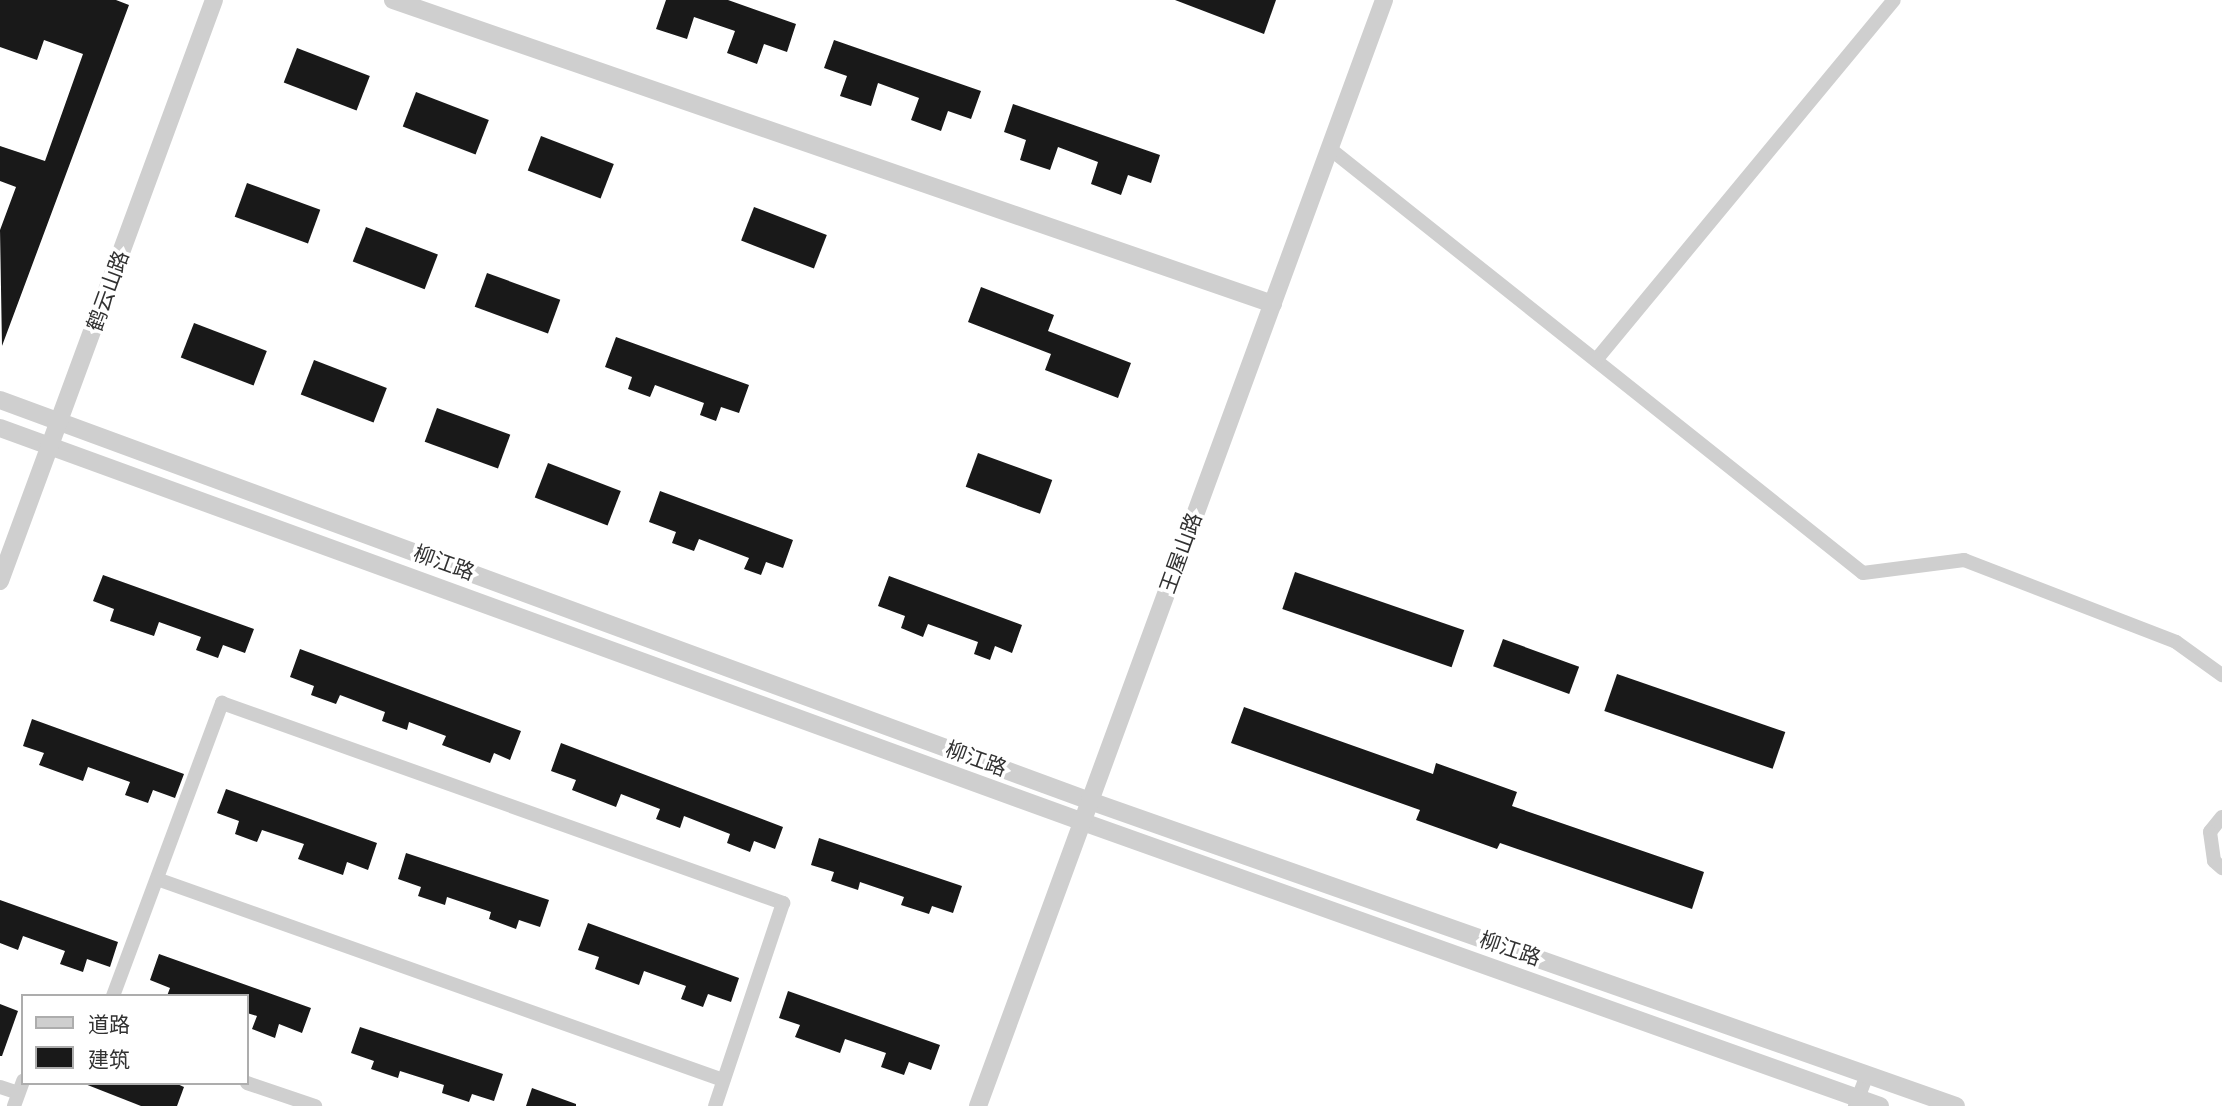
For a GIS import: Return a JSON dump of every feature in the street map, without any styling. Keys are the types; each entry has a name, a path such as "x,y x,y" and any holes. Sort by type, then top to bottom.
{"street":[{"name":"鹤云山路","path":"0,581 52,447 214,0"},
{"path":"393,0 1273,304"},
{"name":"王屋山路","path":"978,1106 1384,0"},
{"path":"1596,360 1894,0"},
{"path":"1329,148 1863,573 1964,560 2175,642 2222,675"},
{"name":"柳江路","path":"0,400 1090,801 1956,1106"},
{"name":"柳江路","path":"0,428 1856,1102 1880,1106"},
{"path":"114,994 222,703 783,903 715,1106"},
{"path":"2222,817 2210,832 2214,861 2222,868"},
{"path":"157,879 723,1080"},
{"path":"1856,1102 1867,1074"},
{"path":"248,1083 315,1106"},
{"path":"0,1087 18,1093"}],"building":[{"path":"0,0 116,0 129,5 2,346 0,230 16,187 0,181 0,146 45,161 83,54 44,40 37,60 0,47"},
{"path":"666,0 728,0 796,24 787,52 764,44 757,64 727,53 735,31 694,17 687,39 656,29"},
{"path":"1175,0 1276,0 1264,34"},
{"path":"834,40 981,91 971,119 948,111 941,131 911,120 919,98 878,83 871,106 840,96 847,76 824,68"},
{"path":"297,48 370,76 357,110 284,83"},
{"path":"416,92 489,120 476,154 403,127"},
{"path":"1013,104 1160,155 1151,183 1128,175 1121,195 1091,184 1098,162 1058,147 1050,170 1020,160 1026,140 1004,132"},
{"path":"541,136 614,164 601,198 528,171"},
{"path":"247,183 320,210 308,244 235,217"},
{"path":"754,207 827,235 814,269 741,241"},
{"path":"366,227 438,255 425,289 353,262"},
{"path":"487,273 560,300 548,334 475,307"},
{"path":"981,287 1054,315 1048,331 1131,363 1118,398 1045,370 1051,354 968,322"},
{"path":"194,323 267,351 254,385 181,358"},
{"path":"616,337 749,385 739,413 721,407 716,421 700,415 704,403 655,385 650,397 628,389 632,377 605,367"},
{"path":"314,360 387,388 374,422 301,395"},
{"path":"437,408 510,435 498,469 425,442"},
{"path":"978,453 1052,480 1040,514 966,487"},
{"path":"548,463 621,491 608,525 535,498"},
{"path":"660,491 793,540 783,568 766,562 761,575 744,569 749,558 699,539 694,551 672,543 676,532 649,522"},
{"path":"1295,572 1464,630 1452,667 1282,609"},
{"path":"103,575 254,629 245,653 223,645 218,658 196,650 201,637 159,622 154,636 110,621 114,609 93,601"},
{"path":"889,576 1022,625 1012,653 995,646 990,660 974,654 978,642 928,624 923,637 901,628 905,616 878,606"},
{"path":"1503,639 1579,667 1569,694 1493,666"},
{"path":"300,649 521,731 510,760 494,753 490,763 442,745 446,736 409,722 407,730 382,721 385,712 340,695 336,704 311,695 314,686 290,677"},
{"path":"1617,674 1785,732 1773,769 1604,711"},
{"path":"1244,707 1433,774 1436,763 1517,792 1512,806 1704,872 1692,909 1500,843 1497,849 1416,820 1420,810 1231,743"},
{"path":"32,719 184,774 175,798 153,790 148,803 125,795 130,782 88,767 83,781 39,765 44,753 23,746"},
{"path":"561,743 783,827 775,849 754,841 750,852 727,843 730,834 684,816 680,828 656,819 660,809 621,794 616,807 572,790 576,780 551,771"},
{"path":"226,789 377,843 368,870 347,862 343,875 298,859 304,844 262,830 257,842 235,834 239,821 217,813"},
{"path":"819,838 962,886 953,913 932,906 929,914 901,905 904,897 860,882 858,890 831,881 834,872 811,865"},
{"path":"406,853 549,900 540,927 519,920 516,929 489,919 491,912 447,897 445,905 418,896 421,887 398,879"},
{"path":"0,900 118,942 110,967 87,959 83,972 60,964 65,951 23,936 18,950 0,943"},
{"path":"588,923 739,978 731,1002 708,994 703,1007 681,999 686,986 644,971 639,985 595,969 599,957 578,950"},
{"path":"159,954 311,1008 302,1033 279,1024 275,1038 252,1029 257,1016 248,1013 248,994 168,994 170,988 150,980"},
{"path":"788,991 940,1045 931,1070 909,1062 904,1075 881,1067 886,1053 845,1039 840,1053 795,1037 800,1025 779,1018"},
{"path":"0,1004 18,1011 2,1056 0,1056"},
{"path":"360,1027 503,1074 494,1101 472,1094 469,1102 442,1093 444,1085 400,1071 398,1078 371,1069 374,1061 351,1053"},
{"path":"88,1085 184,1087 177,1106 141,1106"},
{"path":"532,1088 576,1104 576,1106 526,1106"}]}
